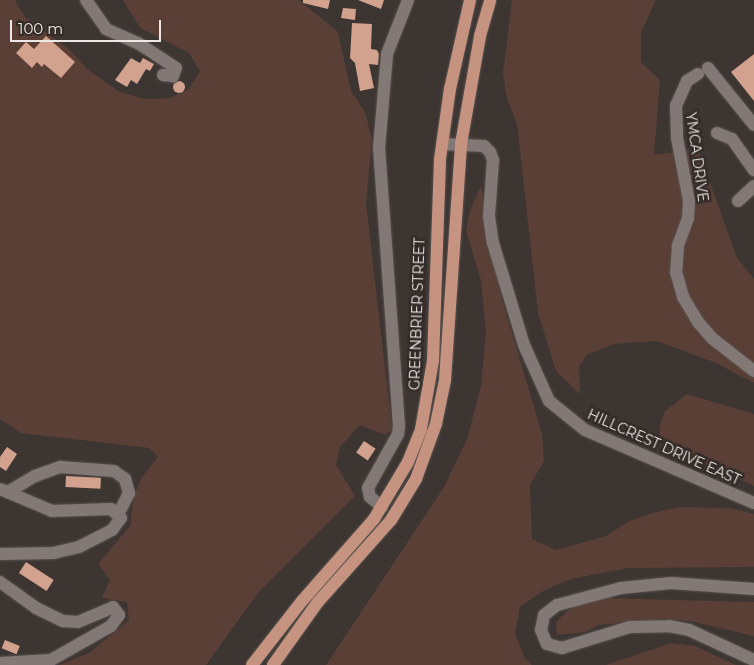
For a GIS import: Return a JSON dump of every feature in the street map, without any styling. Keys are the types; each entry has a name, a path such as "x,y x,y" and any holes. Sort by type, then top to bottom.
{"main road":[{"name":"GREENBRIER STREET","path":"252,665 382,507 417,442 430,394 442,144 450,89 470,0"},
{"path":"273,665 318,602 391,520 416,479 426,454 443,401 461,144 478,44 490,0"}],"street":[{"path":"86,0 106,29 138,43 176,68 173,76 162,75"},
{"path":"382,507 370,497 368,488 398,434 399,426 379,148 387,54 408,0"},
{"name":"YMCA DRIVE","path":"754,125 703,71 687,81 676,106 677,138 689,201 688,218 678,246 676,272 683,297 698,322 713,338 754,371"},
{"path":"717,133 732,140 754,170"},
{"name":"HILLCREST DRIVE EAST","path":"442,144 484,146 490,152 492,160 488,216 494,243 524,345 549,401 585,430 754,503"},
{"path":"738,200 754,187"},
{"path":"4,491 34,476 60,467 114,471 125,479 129,494 119,513"},
{"path":"0,554 54,553 78,547 112,530 122,518 119,513 111,509 52,510 4,491"},
{"path":"0,582 36,608 63,621 78,622 113,607 119,615 111,626 61,656 38,662 0,663"},
{"path":"754,589 671,583 622,588 557,605 544,615 541,630 547,644 562,648 630,627 669,626 690,630 754,660"}],"shaded area":[{"path":"0,0 15,0 25,17 70,50 87,69 120,92 145,99 170,98 189,89 200,71 189,53 140,28 123,0 299,0 338,32 351,91 365,112 372,139 366,203 392,429 385,435 360,425 340,447 336,465 355,496 258,593 206,665 59,665 89,653 129,620 127,602 102,598 110,580 98,564 130,526 134,496 142,477 158,457 149,448 21,433 0,419"},
{"path":"512,0 656,0 641,33 641,62 660,80 654,155 698,149 737,258 754,279 754,383 716,363 657,341 613,344 587,355 579,366 580,394 556,371 538,313 517,124 507,99 503,73"},
{"path":"481,186 502,299 542,434 544,461 530,485 532,539 556,550 606,536 629,521 653,513 679,507 729,508 754,514 754,567 628,568 571,579 543,591 520,607 515,634 525,658 532,665 326,665 444,487 467,439 481,386 486,332 481,280 466,231 470,210"},
{"path":"687,394 754,414 754,486 668,447 660,438 660,425 665,411"},
{"path":"602,598 754,602 754,636 690,621 665,619 598,625 586,632 557,635 556,622 575,604"},
{"path":"671,643 695,646 736,665 606,665"}],"building":[{"path":"303,0 330,0 328,9 303,3"},
{"path":"358,0 384,0 381,9"},
{"path":"343,8 356,9 355,20 341,18"},
{"path":"352,23 372,24 371,49 377,50 379,54 378,65 369,64 374,88 360,91 355,63 350,58"},
{"path":"46,36 75,62 61,78 44,64 42,67 37,62 32,68 16,53 26,42 34,49"},
{"path":"754,54 754,101 731,72"},
{"path":"131,58 140,63 143,58 154,64 150,71 146,69 137,84 131,80 127,87 115,80"},
{"path":"181,81 184,82 184,92 177,93 174,92 173,85 174,82"},
{"path":"364,441 376,449 368,460 356,453"},
{"path":"7,447 17,454 6,471 0,467 0,457"},
{"path":"66,476 101,478 100,489 65,487"},
{"path":"26,562 54,580 47,591 19,573"},
{"path":"5,640 20,646 16,654 2,648"}]}
